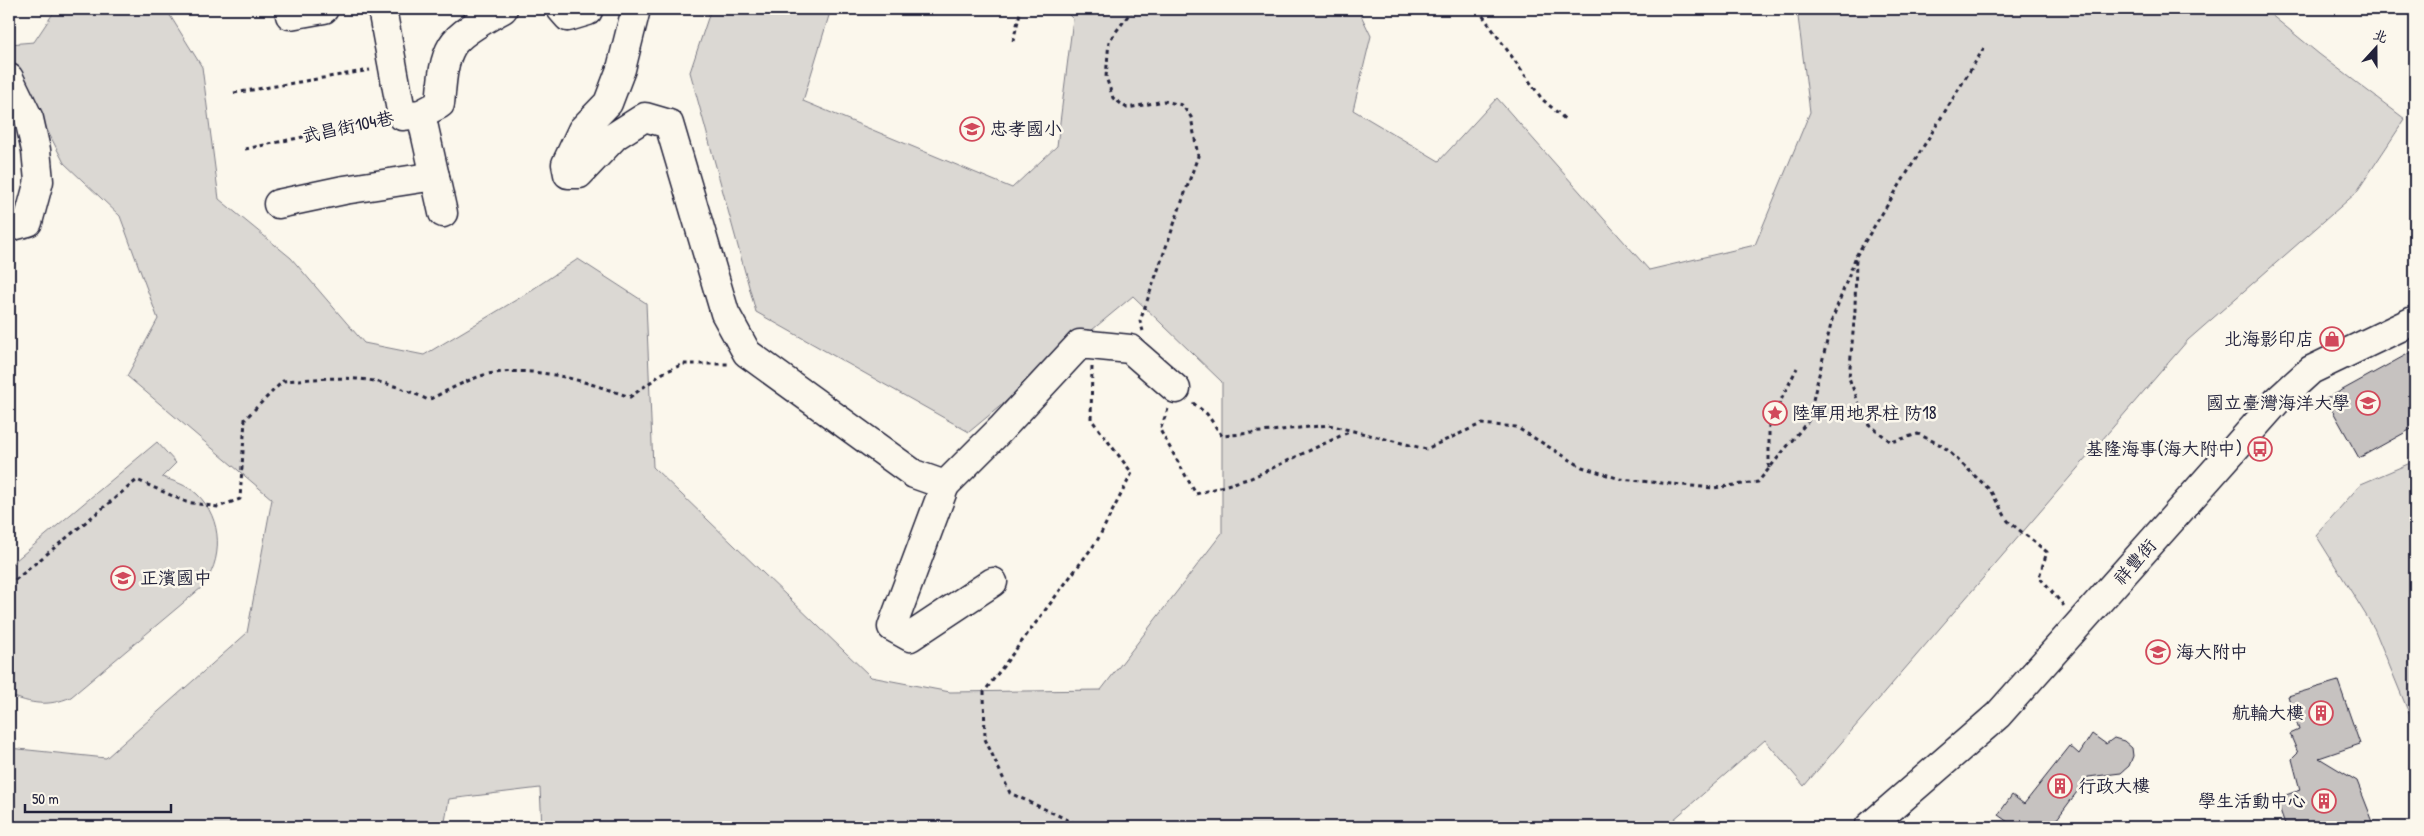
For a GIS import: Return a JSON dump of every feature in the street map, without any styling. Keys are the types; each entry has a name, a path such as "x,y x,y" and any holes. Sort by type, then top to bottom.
{"street":[{"path":"290,15 324,9"},
{"name":"武昌街104巷","path":"382,9 392,66 412,115"},
{"path":"443,213 435,176 412,115 440,104 442,74 452,45 476,26 503,9"},
{"path":"561,9 568,17 588,11 588,9"},
{"path":"636,9 621,69 608,103 582,130 566,164 568,174 579,174 615,136 645,117 669,124 726,313 747,352 914,474 945,484"},
{"path":"9,78 29,119 36,150 39,181 28,222 9,227"},
{"path":"278,204 344,190 435,176"},
{"name":"祥豐街","path":"1869,827 1998,715 2277,401 2311,370 2415,320"},
{"path":"993,582 910,637 892,627 945,484 1002,429 1080,344 1130,349 1176,389"}],"path":[{"path":"1013,42 1021,9"},
{"path":"1133,9 1109,41 1106,78 1113,98 1127,108 1164,101 1182,106 1191,117 1198,156 1140,321 1152,368"},
{"path":"1478,9 1542,99 1567,121"},
{"path":"1351,431 1251,478 1196,494 1160,430 1176,389 1207,414 1222,436 1329,425 1426,449 1481,424 1516,427 1582,468 1620,479 1713,488 1758,482 1808,421 1832,320 1856,256 1984,48"},
{"path":"234,92 392,66"},
{"name":"武昌街104巷","path":"245,149 412,115"},
{"path":"1856,256 1855,310 1849,378 1866,422 1890,442 1918,434 1943,446 1990,490 2008,521 2047,552 2038,577 2065,607 2084,620"},
{"path":"1083,827 1010,793 985,739 984,692 1098,541 1132,473 1091,419 1092,346"},
{"path":"9,585 137,480 186,502 218,506 240,499 245,419 283,381 335,377 380,380 407,389 428,400 487,374 543,371 630,397 663,372 683,364 737,364"},
{"path":"1769,468 1769,424 1797,368"}],"shaded area":[{"path":"56,9 166,9 202,67 219,199 291,258 364,343 424,355 521,297 578,259 646,303 653,467 871,677 950,692 1101,690 1222,533 1222,382 1133,296 969,432 756,312 690,72 711,9 831,9 803,101 1012,188 1057,146 1073,19 1063,9 1358,9 1371,36 1353,110 1439,161 1497,98 1649,270 1755,245 1810,112 1797,9 2264,9 2319,54 2405,119 2356,193 2188,340 1804,786 1765,740 1665,827 542,827 540,788 449,799 444,827 9,827 9,748 106,758 247,633 272,499 127,376 158,319 120,216 64,163 33,102 9,109 9,44 34,42"},
{"path":"157,442 176,463 162,477 189,488 197,494 206,504 212,515 216,528 217,553 208,577 201,588 71,697 55,702 40,703 25,701 9,695 9,566"},
{"path":"2415,461 2415,728 2374,628 2316,535 2361,484"}],"building":[{"name":"國立臺灣海洋大學","path":"2415,350 2415,427 2359,458 2326,399"},
{"path":"2338,681 2360,744 2319,758 2357,781 2375,827 2286,827 2279,807 2286,795 2300,790 2292,759 2298,753 2290,734 2299,730 2288,696"},
{"name":"行政大樓","path":"2092,734 2106,744 2114,738 2124,741 2132,748 2133,756 2129,766 2121,773 2088,777 2051,827 2015,827 1998,815 2012,795 2024,804 2070,746 2079,754"}],"place":[{"name":"忠孝國小","path":"972,129"},
{"name":"北海影印店","path":"2332,339"},
{"name":"國立臺灣海洋大學","path":"2368,403"},
{"name":"陸軍用地界柱 防18","path":"1775,413"},
{"name":"基隆海事(海大附中)","path":"2260,449"},
{"name":"正濱國中","path":"123,578"},
{"name":"海大附中","path":"2158,652"},
{"name":"航輪大樓","path":"2321,713"},
{"name":"行政大樓","path":"2060,786"},
{"name":"學生活動中心","path":"2324,801"}]}
